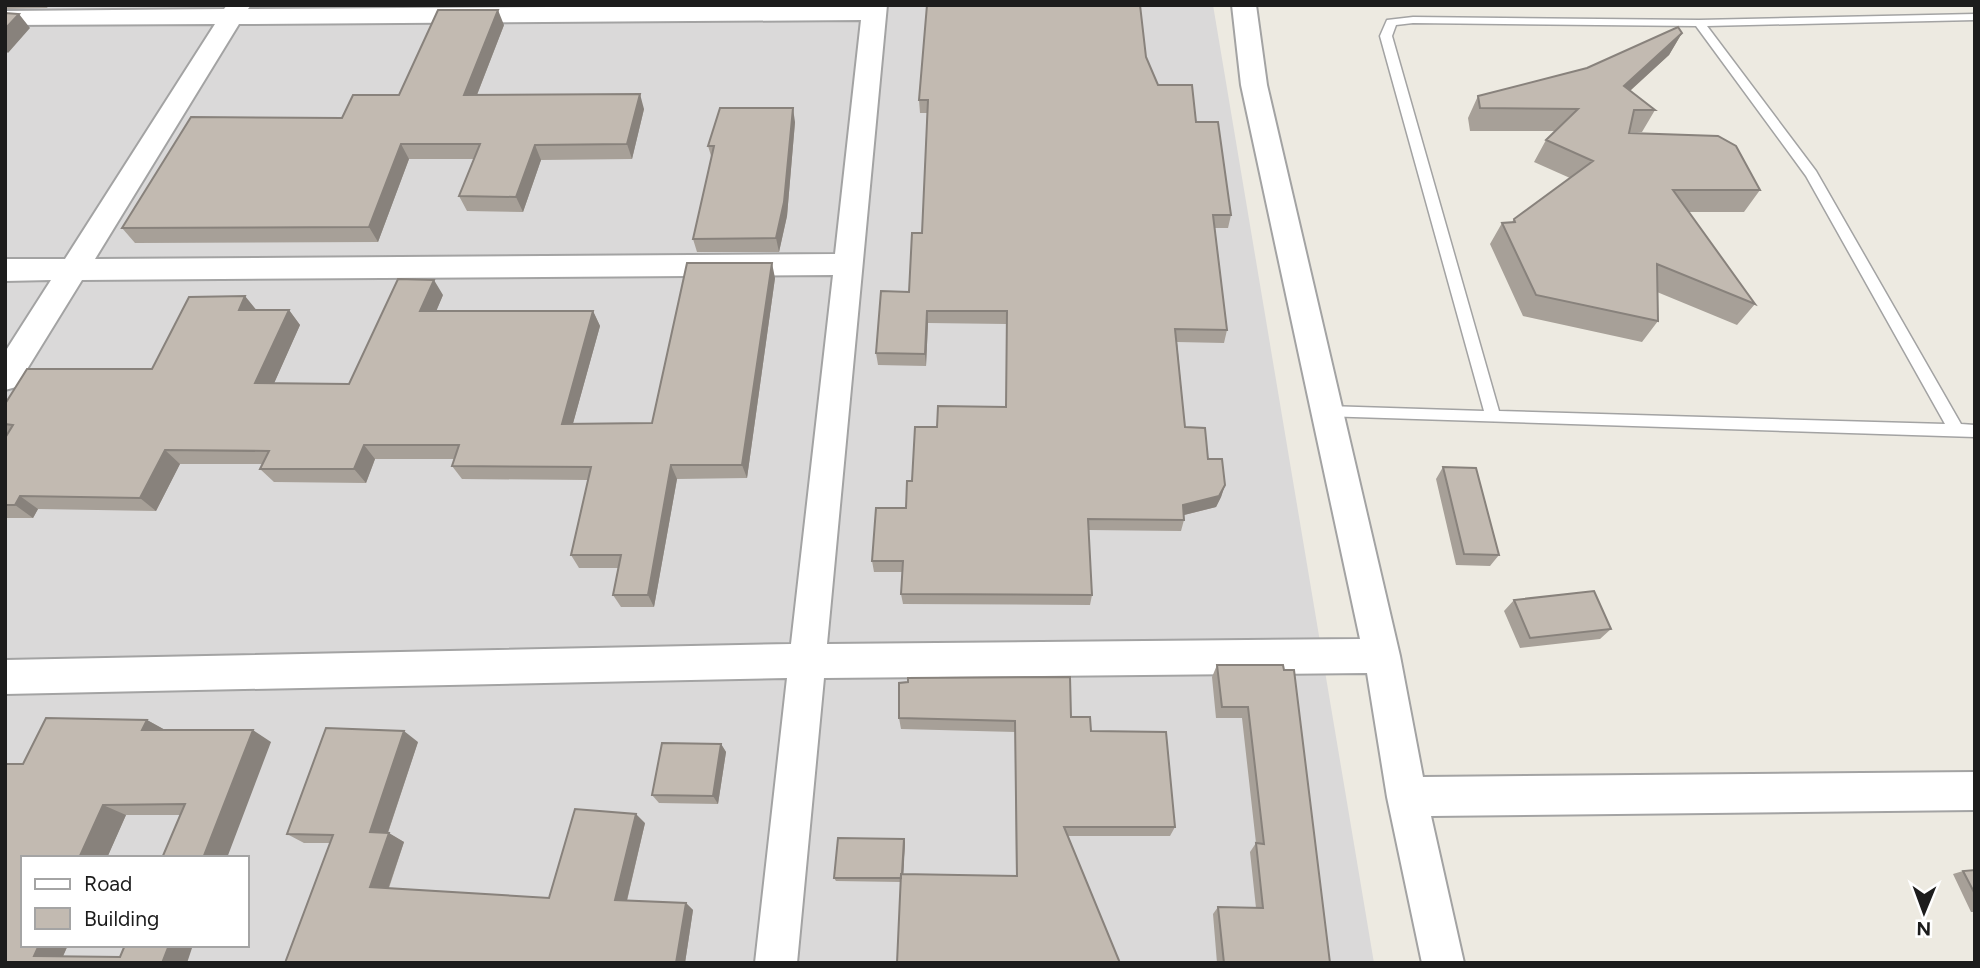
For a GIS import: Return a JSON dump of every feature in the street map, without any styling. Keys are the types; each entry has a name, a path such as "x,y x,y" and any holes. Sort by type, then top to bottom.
{"street":[{"path":"1244,5 1254,85 1382,656 1443,963"},
{"path":"5,18 235,12 874,9 776,963"},
{"path":"5,379 235,12"},
{"path":"5,270 849,264"},
{"path":"5,677 809,661 1382,656"},
{"path":"1408,797 1975,791"}],"lane":[{"path":"1493,417 1385,36 1391,22 1699,23 1975,17"},
{"path":"1699,23 1811,174 1956,430"},
{"path":"1327,412 1975,431"}],"shaded area":[{"path":"5,5 1213,5 1374,963 5,963"}],"building":[{"path":"927,5 1140,5 1146,57 1158,85 1192,85 1196,122 1218,122 1231,215 1213,215 1227,330 1175,329 1185,427 1205,428 1208,459 1222,459 1225,485 1219,496 1183,505 1184,520 1088,519 1092,595 901,594 903,561 872,561 876,508 906,508 907,481 912,481 915,427 937,427 938,406 1006,407 1007,311 927,311 925,354 876,353 881,291 909,292 912,233 922,233 928,100 919,100"},
{"path":"438,10 498,10 464,95 640,94 627,144 535,145 516,197 459,196 480,144 401,144 369,227 122,228 191,117 342,118 353,95 399,95"},
{"path":"5,13 19,14 5,29"},
{"path":"1678,27 1682,33 1624,86 1655,110 1634,110 1629,133 1718,136 1736,146 1760,190 1673,190 1755,304 1657,264 1658,321 1536,295 1502,223 1515,222 1514,219 1593,161 1546,140 1578,109 1480,108 1478,96 1587,68"},
{"path":"720,108 793,108 784,202 776,238 693,239 714,146 708,146"},
{"path":"687,263 772,263 742,465 671,465 648,595 613,595 621,555 571,555 591,467 452,466 459,445 364,445 354,469 260,469 269,451 165,450 140,498 20,496 15,505 5,505 5,438 13,425 5,424 5,404 27,369 152,369 189,297 245,296 239,310 289,310 255,383 349,384 398,279 434,280 420,311 593,311 562,424 652,423"},
{"path":"1443,467 1476,468 1499,555 1464,554"},
{"path":"1594,591 1611,629 1530,638 1514,600"},
{"path":"1217,665 1283,665 1284,670 1294,670 1330,963 1224,963 1218,907 1263,908 1256,843 1264,844 1248,707 1222,707"},
{"path":"1070,677 1071,717 1090,717 1091,731 1166,732 1175,827 1064,827 1120,963 897,963 901,874 1017,876 1015,721 899,718 899,683 908,682 908,678"},
{"path":"46,718 147,720 142,730 253,730 204,856 163,856 185,804 103,805 80,856 21,856 21,947 38,947 34,956 120,957 124,947 168,947 162,963 5,963 5,764 23,764"},
{"path":"326,728 404,731 370,832 389,833 370,887 549,898 575,809 636,814 615,900 686,903 676,963 285,963 333,835 287,834"},
{"path":"662,743 721,744 713,796 652,795"},
{"path":"838,838 904,839 901,878 834,878"},
{"path":"1975,870 1975,894 1963,871"}]}
